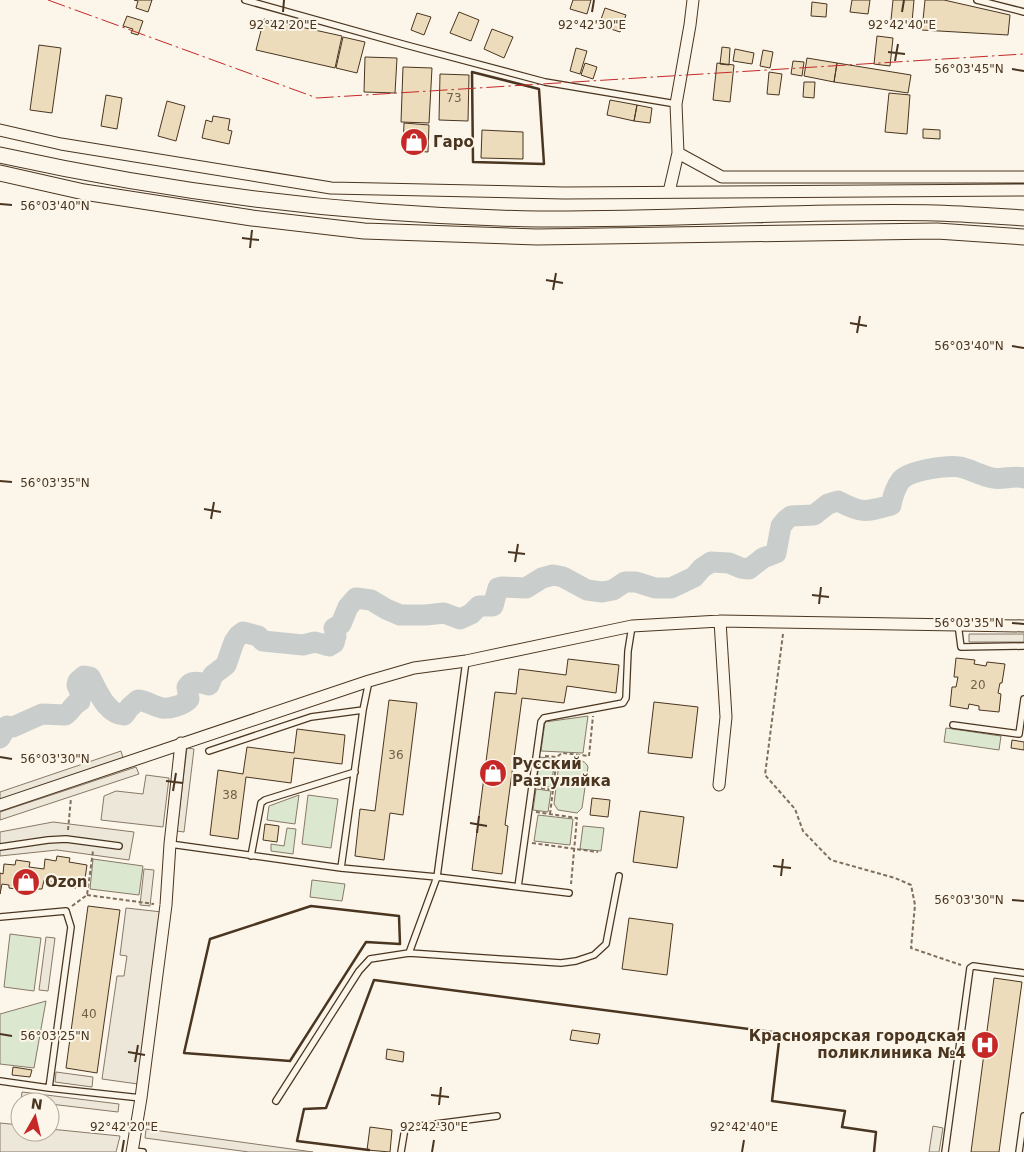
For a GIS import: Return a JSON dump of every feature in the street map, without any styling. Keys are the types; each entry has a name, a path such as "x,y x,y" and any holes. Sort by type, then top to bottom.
{"main road":[{"path":"0,155 108,177 245,199 372,212 538,218 926,213 1024,218"},
{"path":"0,173 84,192 252,218 364,231 537,237 928,231 1024,237"}],"street":[{"path":"670,192 678,153 676,104 693,0"},
{"path":"0,130 61,144 332,188 564,193 1024,190"},
{"path":"678,153 722,177 1024,177"},
{"path":"719,785 726,717 720,621"},
{"path":"0,805 368,681 414,668 466,661 632,626 720,621 1024,626"},
{"path":"135,1152 166,905 170,844 181,743"}],"lane":[{"path":"245,0 545,82 676,104"},
{"path":"977,0 1024,12"},
{"path":"958,624 961,646 1024,646"},
{"path":"518,887 541,722 544,718 623,703 626,698 628,651 632,626"},
{"path":"409,953 436,877 466,661"},
{"path":"341,868 368,681"},
{"path":"953,725 1019,734 1024,699"},
{"path":"209,751 311,717 363,710"},
{"path":"251,856 261,803 265,800 355,772"},
{"path":"0,847 66,839 119,846"},
{"path":"170,844 341,868 436,877 570,894"},
{"path":"276,1101 359,971 370,960 409,953 561,964 594,955 606,944 619,876"},
{"path":"0,917 66,911 71,927 49,1088"},
{"path":"945,1152 970,968 973,966 1024,973"},
{"path":"0,1081 141,1098"},
{"path":"401,1152 405,1128 497,1116"},
{"path":"1019,1152 1024,1116"}],"path":[{"path":"783,632 765,776 795,809 803,831 831,860 895,878 911,885 915,905 910,948 970,968"},
{"path":"550,814 557,757 562,753 589,756 594,709"},
{"path":"537,754 557,757"},
{"path":"533,787 553,790"},
{"path":"68,824 71,798"},
{"path":"530,811 577,818 570,894"},
{"path":"525,842 598,852"},
{"path":"87,895 94,843"},
{"path":"66,911 87,895 166,905"}],"green space":[{"path":"588,716 583,753 541,751 545,722"},
{"path":"946,728 1001,736 999,750 944,742"},
{"path":"540,757 555,759 551,787 536,786"},
{"path":"565,759 582,761 588,767 582,808 577,813 558,810 554,804 559,763"},
{"path":"536,789 551,791 548,812 533,810"},
{"path":"299,795 295,824 267,820 269,806"},
{"path":"308,795 338,799 331,848 302,844"},
{"path":"538,815 573,819 570,845 534,841"},
{"path":"583,826 604,828 601,851 580,849"},
{"path":"287,828 296,829 293,854 271,851 271,844 284,846"},
{"path":"93,859 143,866 139,895 90,889"},
{"path":"312,880 345,884 342,901 310,897"},
{"path":"10,934 41,938 34,991 4,987"},
{"path":"46,1001 34,1068 0,1064 0,1014"}],"shaded area":[{"path":"969,634 1024,634 1024,642 969,642"},
{"path":"187,748 194,749 184,832 177,831"},
{"path":"121,751 123,758 0,800 0,792"},
{"path":"136,767 139,774 0,820 0,812"},
{"path":"146,775 169,778 163,827 101,820 104,796 116,791 143,794"},
{"path":"53,822 134,832 129,860 57,850 0,856 0,832"},
{"path":"144,869 154,870 150,906 140,905"},
{"path":"126,908 162,912 138,1084 102,1079 117,976 124,976 127,956 120,955"},
{"path":"46,937 55,938 48,991 39,990"},
{"path":"56,1072 93,1077 92,1087 55,1082"},
{"path":"60,1097 119,1104 118,1112 60,1105"},
{"path":"0,1123 10,1124 10,1142 60,1142 60,1130 120,1136 116,1152 0,1152"},
{"path":"933,1126 943,1128 939,1152 929,1152"},
{"path":"146,1129 313,1152 249,1152 145,1138"}],"building":[{"path":"134,0 152,0 148,12 136,8 138,1"},
{"path":"573,0 591,0 587,14 570,9"},
{"path":"852,0 870,0 868,14 850,12"},
{"path":"893,0 914,0 912,22 891,20"},
{"path":"925,0 944,0 1010,15 1008,35 922,30"},
{"path":"812,2 827,4 826,17 811,16"},
{"path":"605,8 626,15 620,32 599,25"},
{"path":"459,12 479,20 471,41 450,33"},
{"path":"417,13 431,17 424,35 411,30"},
{"path":"127,16 143,21 138,35 131,33 133,29 123,26"},
{"path":"264,19 342,36 335,68 256,50"},
{"path":"492,29 513,37 504,58 484,49"},
{"path":"877,36 893,38 890,66 874,64"},
{"path":"343,37 365,42 357,73 336,68"},
{"path":"39,45 61,48 52,113 30,110"},
{"path":"722,47 730,48 729,65 720,64"},
{"path":"576,48 587,51 580,74 570,71"},
{"path":"735,49 754,53 752,64 733,61"},
{"path":"763,50 773,52 770,68 760,66"},
{"path":"365,57 397,58 395,93 364,92"},
{"path":"807,58 837,63 834,82 804,76"},
{"path":"793,61 804,62 802,76 791,74"},
{"path":"585,63 597,67 593,79 581,75"},
{"path":"717,63 734,65 730,102 713,100"},
{"path":"837,63 911,75 908,93 834,82"},
{"path":"403,67 432,68 429,123 401,122"},
{"path":"769,72 782,74 779,95 767,94"},
{"path":"440,74 469,75 468,121 439,120"},
{"path":"804,82 815,82 814,98 803,97"},
{"path":"889,93 910,95 907,134 885,132"},
{"path":"106,95 122,98 117,129 101,126"},
{"path":"610,100 637,105 634,121 607,115"},
{"path":"167,101 185,106 176,141 158,136"},
{"path":"637,105 652,108 650,123 634,121"},
{"path":"213,116 230,119 228,130 232,131 229,144 202,138 206,120 212,122"},
{"path":"404,123 429,125 428,152 403,150"},
{"path":"923,129 940,130 940,139 923,138"},
{"path":"482,130 523,132 523,159 481,158"},
{"path":"956,658 975,660 974,664 986,666 987,662 1005,664 1002,683 1000,683 998,693 1001,694 999,712 979,710 979,706 969,704 968,709 950,706 952,687 956,687 958,677 954,677"},
{"path":"568,659 619,665 616,693 567,686 564,703 522,698 505,825 508,826 502,874 472,870 495,692 516,694 519,669 566,675"},
{"path":"389,700 417,703 403,815 390,813 384,860 355,856 360,809 375,811"},
{"path":"654,702 698,707 692,758 648,753"},
{"path":"297,729 345,735 342,764 294,758 291,783 246,777 238,839 210,835 218,770 243,774 247,747 294,753"},
{"path":"1012,740 1024,742 1024,750 1011,748"},
{"path":"592,798 610,800 608,817 590,815"},
{"path":"640,811 684,817 677,868 633,862"},
{"path":"265,824 279,826 277,842 263,840"},
{"path":"57,856 70,858 69,862 87,865 84,885 77,885 76,888 50,884 51,881 44,880 42,889 36,889 36,892 9,888 9,885 2,884 0,894 0,873 3,874 4,864 15,865 16,860 30,862 29,867 44,869 45,859 56,861"},
{"path":"88,906 120,910 97,1073 66,1068"},
{"path":"629,918 673,924 667,975 622,969"},
{"path":"994,978 1022,982 999,1152 971,1152"},
{"path":"572,1030 600,1034 598,1044 570,1040"},
{"path":"387,1049 404,1052 403,1062 386,1059"},
{"path":"13,1067 32,1070 30,1077 12,1075"},
{"path":"370,1127 392,1130 390,1152 367,1150"}],"waterway":[{"path":"0,738 7,726 13,727 42,714 67,714 80,701 80,692 77,685 78,681 84,676 90,677 103,701 112,711 118,714 124,715 138,700 162,708 180,705 189,699 187,687 191,683 197,682 209,685 213,675 226,665 234,642 243,632 258,636 263,641 303,645 315,642 329,646 334,643 336,636 334,628 341,624 348,607 356,598 371,600 400,615 444,613 460,619 471,614 479,606 493,606 498,588 526,588 542,578 553,575 563,577 587,590 602,592 613,590 625,582 636,582 655,588 671,588 694,577 711,562 729,563 749,569 763,558 776,553 781,526 791,516 814,515 828,504 838,501 859,510 891,505 894,492 899,483 912,473 929,469 960,467 993,478 1024,478"}],"wall":[{"path":"472,72 539,89 544,164 473,162 472,72"},
{"path":"311,906 399,916 400,944 366,942 290,1061 184,1053 210,939 311,906"},
{"path":"369,1150 297,1141 304,1109 326,1108 374,980 780,1033 772,1101 845,1111 842,1127 876,1132 874,1152"}],"power":[{"path":"48,0 317,98 1024,54"}],"place":[{"name":"Гаро","path":"414,142"},
{"name":"Русский Разгуляйка","path":"493,773"},
{"name":"Ozon","path":"26,882"},
{"name":"Красноярская городская поликлиника №4","path":"985,1045"}]}
